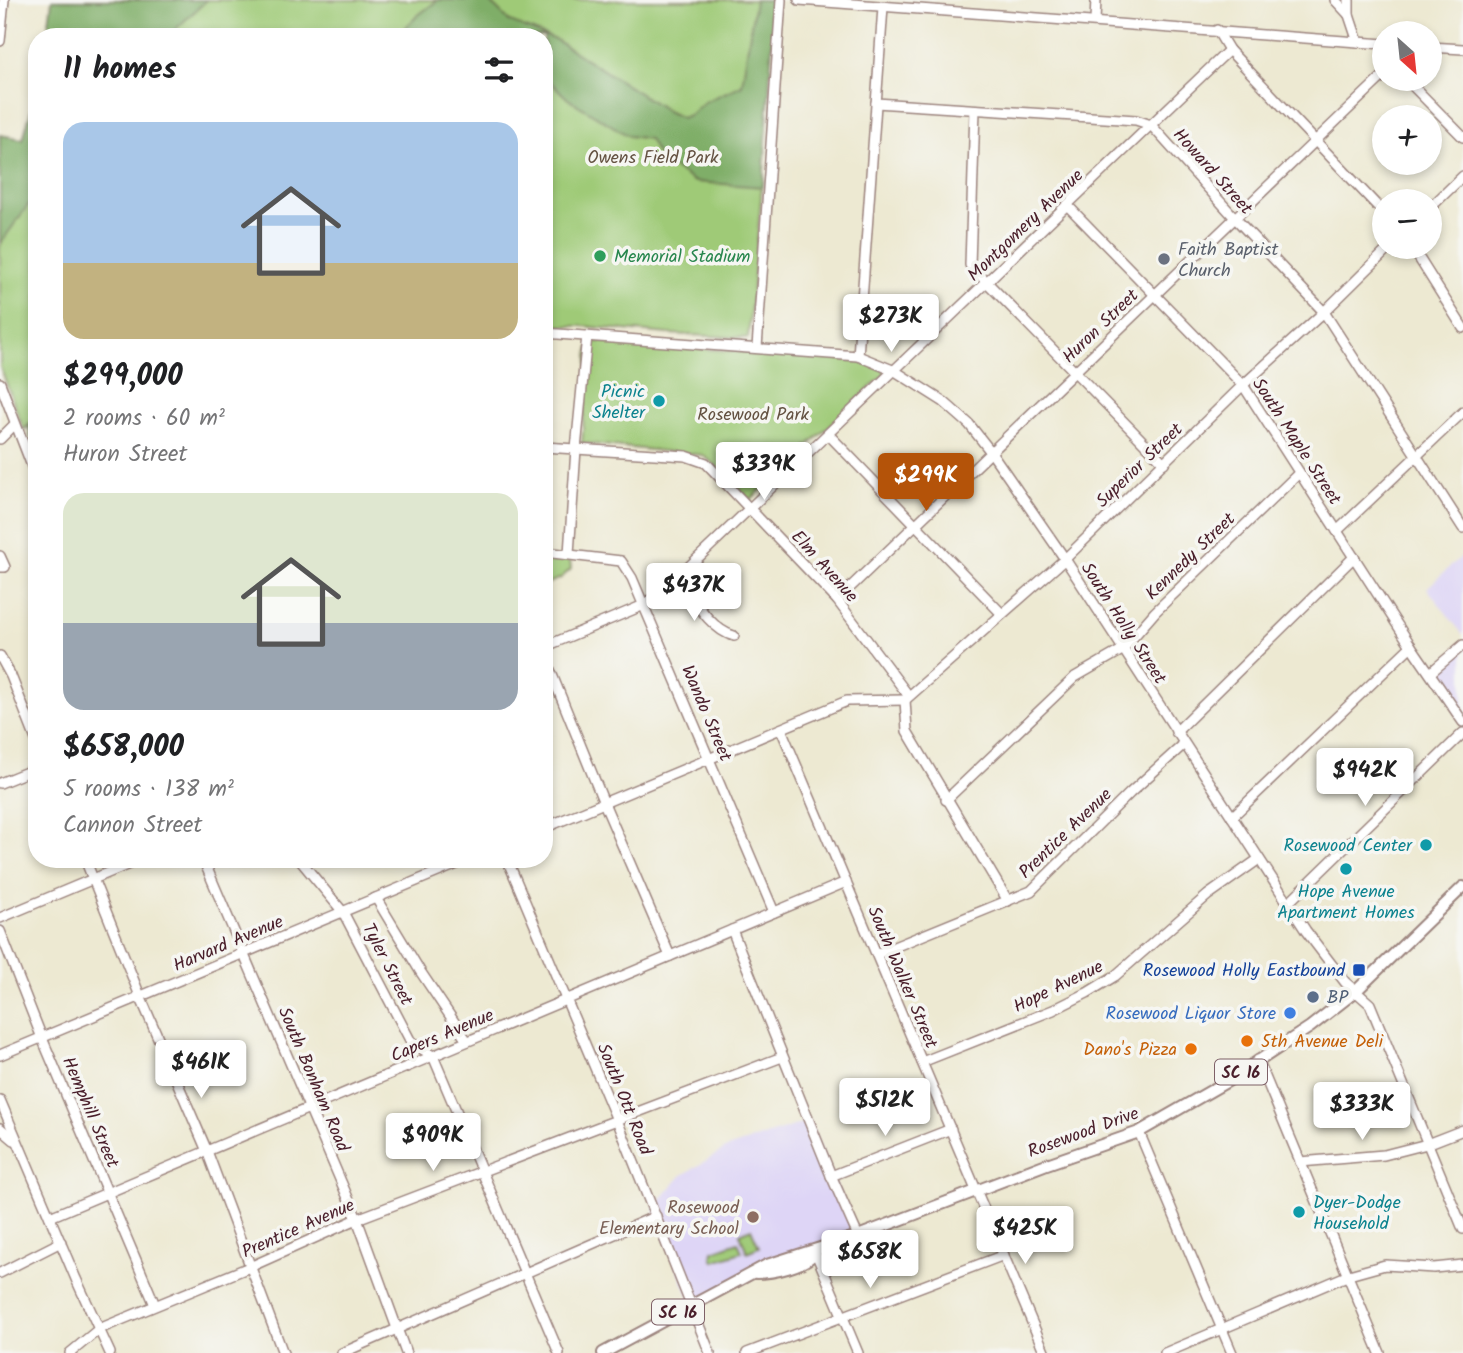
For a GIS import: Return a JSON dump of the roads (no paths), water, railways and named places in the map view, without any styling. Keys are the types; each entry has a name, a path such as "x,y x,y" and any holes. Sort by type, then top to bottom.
{"main road":[{"name":"Rosewood Drive","path":"603,1353 753,1273 778,1271 811,1257 815,1251 1139,1132 1310,1027 1356,991 1463,887"}],"street":[{"path":"0,41 4,0"},
{"path":"757,348 781,0"},
{"path":"799,0 1372,43"},
{"path":"1095,21 1096,0"},
{"path":"1335,0 1349,15"},
{"path":"1349,0 1349,15 1359,42"},
{"path":"858,356 883,6"},
{"path":"1217,30 1229,50 1372,200"},
{"path":"1442,48 1463,49"},
{"name":"Montgomery Avenue","path":"553,643 644,606 678,577 1229,50"},
{"name":"Huron Street","path":"837,600 1372,86"},
{"path":"1418,91 1463,137"},
{"name":"Howard Street","path":"876,103 1136,120 1151,125 1324,312 1463,528"},
{"path":"975,110 970,265 1164,463"},
{"path":"1442,196 1463,176"},
{"name":"South Maple Street","path":"1068,206 1243,385 1463,722"},
{"name":"Superior Street","path":"906,698 1065,559 1243,385 1378,259"},
{"path":"1420,259 1463,328"},
{"name":"South Holly Street","path":"553,333 858,356 895,371 944,402 969,424 1065,559 1306,931 1345,982 1370,1004 1463,1229"},
{"path":"569,554 587,336"},
{"path":"0,383 28,456"},
{"path":"1337,531 1463,412"},
{"path":"0,439 15,424"},
{"path":"829,435 1002,614"},
{"name":"Elm Avenue","path":"553,448 683,456 699,459 713,468 837,600 906,698"},
{"name":"Kennedy Street","path":"946,800 1075,677 1122,650 1155,612 1299,473"},
{"name":"Wando Street","path":"553,553 621,561 632,578 774,912"},
{"path":"0,556 2,567"},
{"path":"1176,732 1354,557"},
{"path":"678,577 716,626 724,633 734,636"},
{"path":"1430,673 1463,645"},
{"path":"1233,817 1411,646"},
{"path":"0,656 28,719"},
{"path":"553,677 670,956"},
{"path":"553,824 847,701 906,698 907,731 1008,901"},
{"name":"South Walker Street","path":"781,729 1045,1353"},
{"path":"1288,903 1463,733"},
{"name":"Prentice Avenue","path":"877,954 1031,891 1184,744"},
{"path":"0,783 28,772"},
{"name":"Hope Avenue","path":"922,1062 1053,1010 1087,993 1115,976 1208,895 1259,859"},
{"path":"89,868 207,1151 283,1353"},
{"path":"0,918 119,868"},
{"name":"South Bonham Road","path":"208,868 357,1219 406,1353"},
{"name":"Tyler Street","path":"306,868 343,912 411,1042 433,1055 559,1353"},
{"name":"Harvard Avenue","path":"0,1055 447,868"},
{"name":"South Ott Road","path":"511,868 617,1120 710,1353"},
{"name":"Capers Avenue","path":"50,1217 846,882"},
{"name":"Tyler Street","path":"376,898 467,1041"},
{"path":"732,930 782,1057 858,1236"},
{"name":"Hemphill Street","path":"0,931 42,1038 155,1305"},
{"name":"Prentice Avenue","path":"70,1353 99,1329 357,1219 782,1057"},
{"path":"1258,1060 1380,1353"},
{"path":"0,1100 110,1353"},
{"path":"0,1128 18,1144"},
{"path":"831,1176 951,1129"},
{"path":"1300,1162 1384,1155 1427,1144 1463,1130"},
{"path":"1139,1132 1232,1353"},
{"path":"342,1353 656,1216"},
{"path":"0,1273 61,1242"},
{"path":"815,1251 858,1353"},
{"path":"747,1353 1004,1255"},
{"path":"1165,1353 1349,1275 1385,1265 1434,1268 1463,1265"}],"place":[{"name":"Memorial Stadium","path":"600,256"},
{"name":"Faith Baptist Church","path":"1164,259"},
{"name":"Picnic Shelter","path":"659,401"},
{"name":"Rosewood Center","path":"1426,845"},
{"name":"Hope Avenue Apartment Homes","path":"1346,869"},
{"name":"Rosewood Holly Eastbound","path":"1359,970"},
{"name":"BP","path":"1313,997"},
{"name":"Rosewood Liquor Store","path":"1290,1013"},
{"name":"5th Avenue Deli","path":"1247,1041"},
{"name":"Dano's Pizza","path":"1191,1049"},
{"name":"Dyer-Dodge Household","path":"1299,1212"},
{"name":"Rosewood Elementary School","path":"753,1217"}],"park label":[{"name":"Owens Field Park","path":"653,157"},
{"name":"Rosewood Park","path":"753,414"}]}
